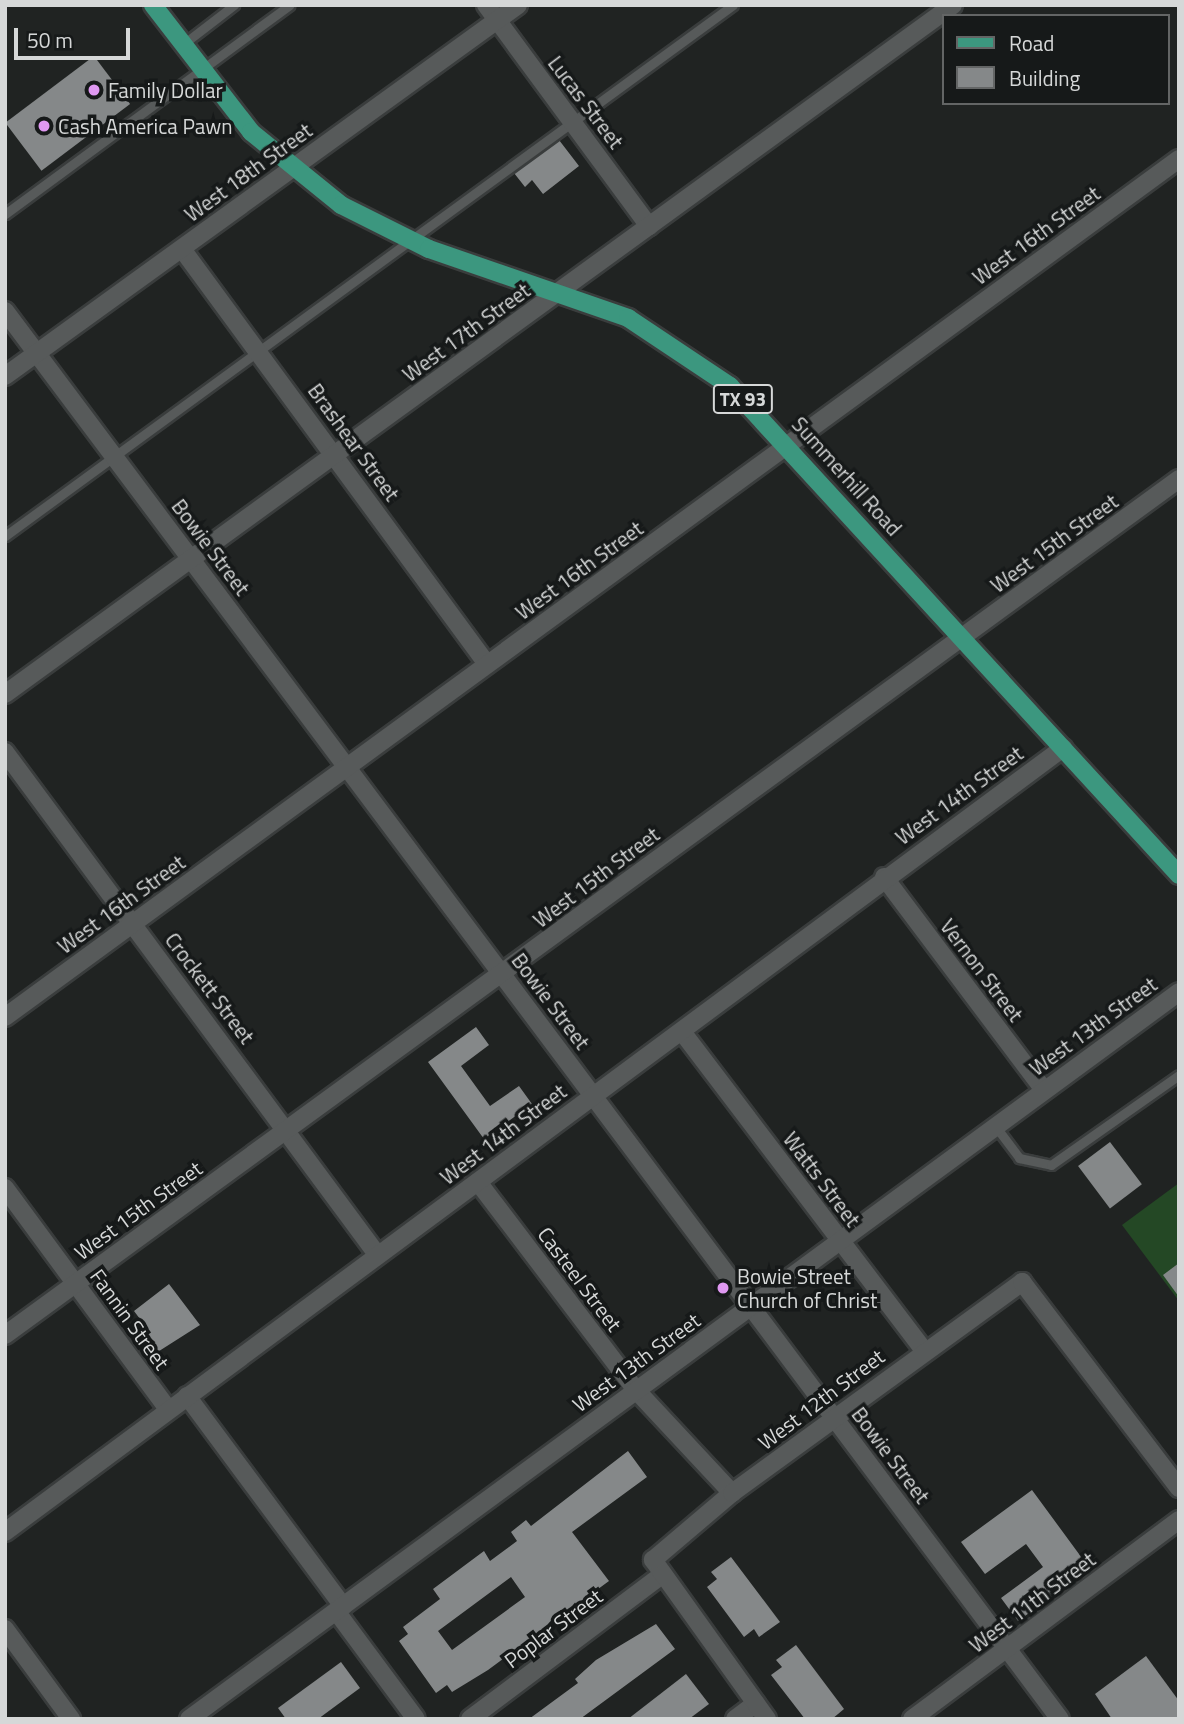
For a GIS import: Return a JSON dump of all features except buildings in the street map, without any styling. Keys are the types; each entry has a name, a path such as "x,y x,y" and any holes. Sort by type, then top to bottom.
{"main road":[{"name":"Summerhill Road","path":"153,5 201,71 290,169 362,219 409,242 561,291 628,318 690,355 788,445 1179,875"}],"street":[{"name":"Lucas Street","path":"486,5 649,226"},
{"name":"West 18th Street","path":"5,376 519,5"},
{"name":"West 17th Street","path":"5,694 953,5"},
{"name":"West 16th Street","path":"5,1017 1179,159"},
{"name":"Brashear Street","path":"181,249 335,454 487,664"},
{"name":"Bowie Street","path":"5,311 1060,1719"},
{"name":"West 15th Street","path":"5,1335 503,975 1179,479"},
{"name":"West 14th Street","path":"5,1532 376,1253 683,1033 884,877 1063,748"},
{"name":"Crockett Street","path":"5,752 134,922 376,1253"},
{"name":"Vernon Street","path":"884,877 1044,1090"},
{"name":"West 13th Street","path":"189,1719 1179,992"},
{"name":"Watts Street","path":"683,1033 924,1351"},
{"name":"Casteel Street","path":"478,1182 636,1390 732,1493"},
{"name":"Fannin Street","path":"5,1188 168,1409"},
{"name":"West 12th Street","path":"658,1567 732,1493 1022,1282 1179,1488"},
{"path":"187,1396 416,1719"},
{"name":"West 11th Street","path":"912,1719 1179,1520"},
{"path":"658,1567 767,1719"},
{"name":"Poplar Street","path":"470,1719 658,1567"},
{"path":"5,1629 71,1719"},
{"path":"735,1719 756,1703"}],"lane":[{"path":"182,45 234,5"},
{"path":"5,214 289,5"},
{"path":"5,537 733,5"},
{"path":"996,1127 1019,1158 1051,1166 1179,1075"}],"green space":[{"path":"1179,1183 1179,1301 1122,1225"}],"place":[{"name":"Family Dollar","path":"94,90"},
{"name":"Cash America Pawn","path":"44,126"},
{"name":"Bowie Street Church of Christ","path":"723,1288"}]}
